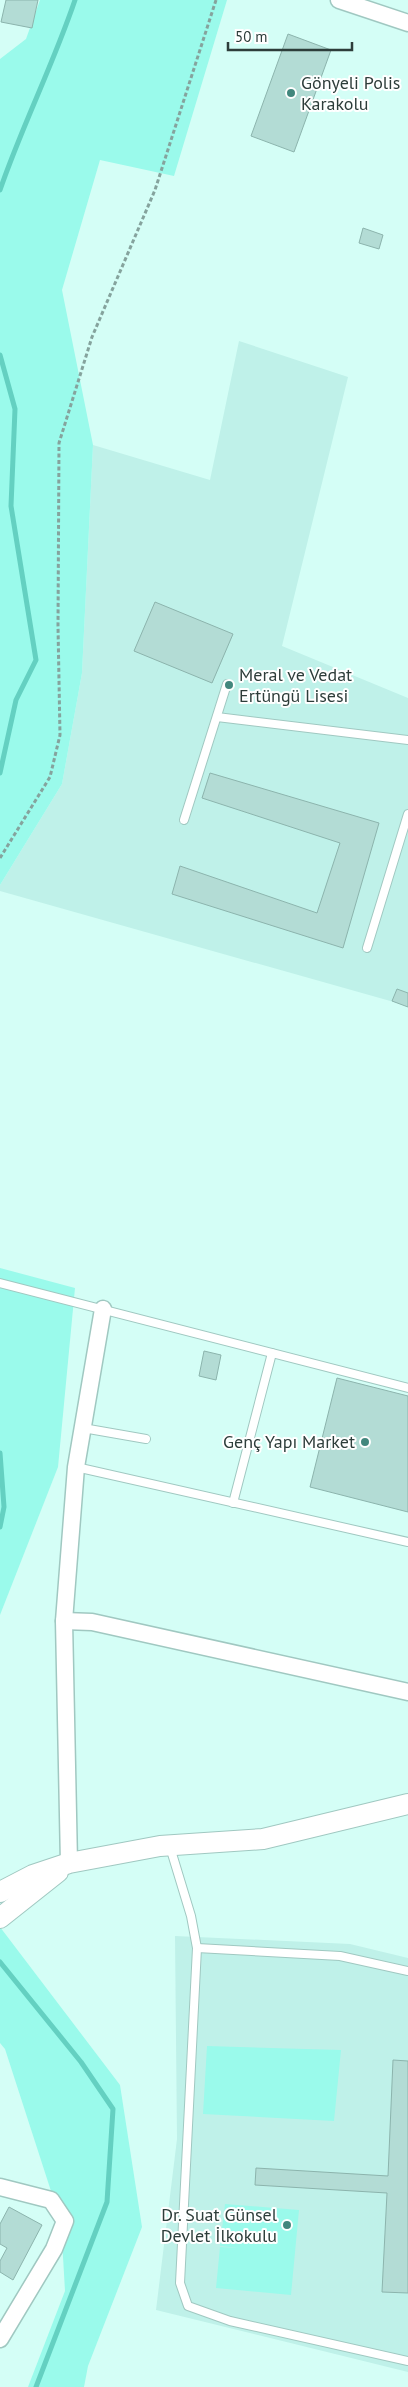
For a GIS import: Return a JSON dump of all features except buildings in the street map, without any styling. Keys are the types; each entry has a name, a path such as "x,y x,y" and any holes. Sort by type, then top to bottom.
{"street":[{"path":"339,0 408,23"},
{"path":"69,1863 64,1621 76,1467 103,1309"},
{"path":"64,1621 92,1622 408,1692"},
{"path":"0,1892 33,1875 69,1863 170,1845 262,1839 408,1804"},
{"path":"5,1914 69,1863"},
{"path":"0,2187 51,2200 65,2221 54,2249 0,2339"}],"lane":[{"path":"184,820 227,684"},
{"path":"217,717 408,740"},
{"path":"367,948 408,814"},
{"path":"0,1283 408,1388"},
{"path":"233,1503 272,1353"},
{"path":"83,1428 146,1439"},
{"path":"76,1467 408,1542"},
{"path":"170,1845 191,1916 197,1948 180,2283 188,2306 230,2321 408,2361"},
{"path":"197,1948 340,1956 408,1971"}],"path":[{"path":"0,858 50,777 60,735 58,626 59,443 92,337 155,190 216,0"}],"shaded area":[{"name":"Meral ve Vedat Ertüngü Lisesi","path":"239,341 348,377 282,646 408,698 408,1006 0,891 0,885 62,784 82,673 93,445 210,480"},
{"name":"Dr. Suat Günsel Devlet İlkokulu","path":"175,1936 350,1944 408,1958 408,2372 156,2310 177,2139"}],"green space":[{"path":"40,0 227,0 174,176 100,160 62,290 93,445 82,673 62,784 0,885 0,59 26,39"},
{"path":"0,1268 75,1288 58,1467 0,1615"},
{"path":"0,1927 120,2085 142,2227 88,2366 84,2387 28,2387 65,2291 61,2222 5,2049 0,2043"},
{"path":"207,2046 341,2050 334,2121 203,2114"},
{"path":"225,2204 299,2210 291,2295 216,2288 220,2247 238,2248 220,2246"}],"waterway":[{"path":"0,190 75,0"},
{"path":"0,355 15,409 11,506 36,660 16,700 0,773"},
{"path":"0,1453 4,1507 0,1527"},
{"path":"0,1962 81,2062 113,2109 107,2202 36,2387"}],"place":[{"name":"Gönyeli Polis Karakolu","path":"291,93"},
{"name":"Meral ve Vedat Ertüngü Lisesi","path":"229,685"},
{"name":"Genç Yapı Market","path":"365,1442"},
{"name":"Dr. Suat Günsel Devlet İlkokulu","path":"287,2225"}]}
